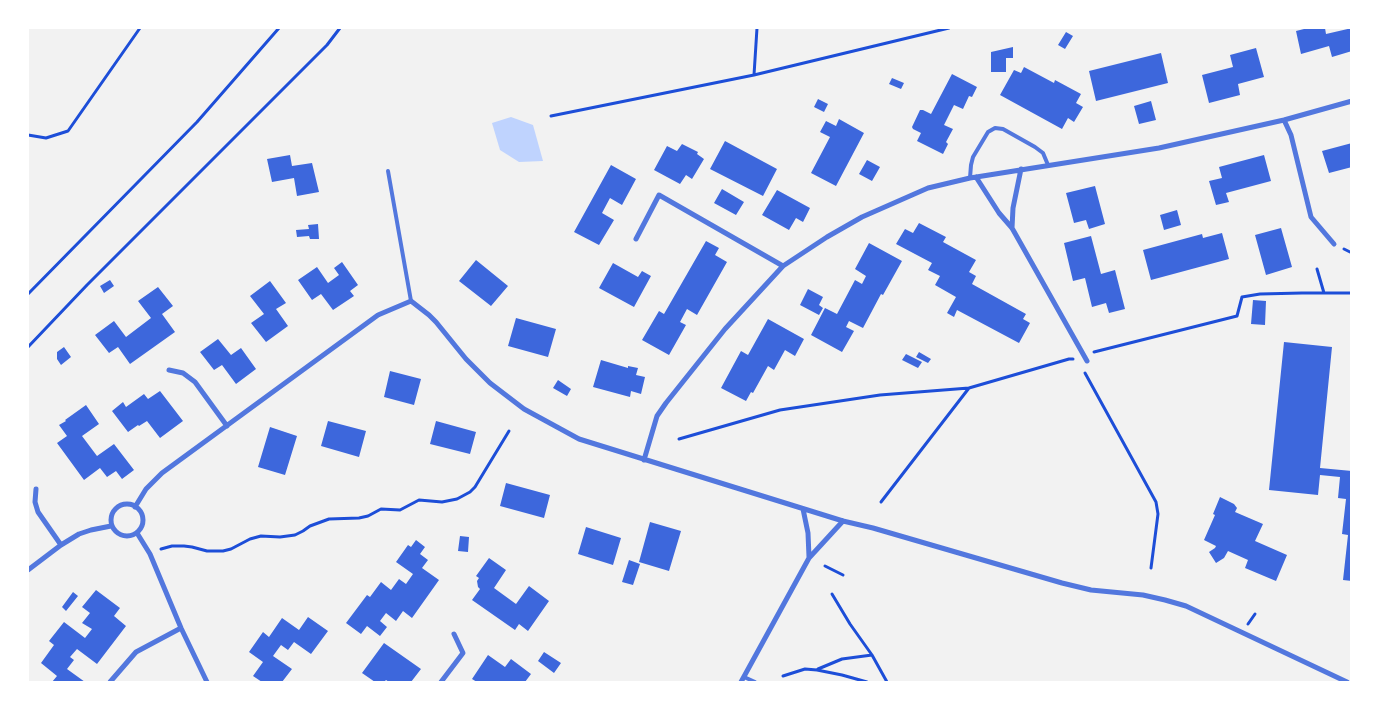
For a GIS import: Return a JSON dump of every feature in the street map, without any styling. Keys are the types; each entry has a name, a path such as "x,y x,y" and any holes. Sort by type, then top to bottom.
{"street":[{"path":"644,460 654,424 666,403 726,329 783,266 862,217 928,188 973,177 1159,148 1284,120 1352,101"},
{"path":"1284,120 1291,135 1311,217 1334,244"},
{"path":"1012,228 1020,169"},
{"path":"973,177 1012,228 1087,361"},
{"path":"636,239 659,195 783,266"},
{"path":"135,507 146,489 156,478 378,314 411,301 436,322 466,359 490,382 524,409 579,439 802,509 1078,587 1143,595 1186,606 1347,682"},
{"path":"169,370 183,373 195,382 227,426"},
{"path":"36,489 35,502 38,512 61,545"},
{"path":"127,504 135,507 141,513 143,521 140,529 132,536 116,533 111,526 110,520 116,508 127,504"},
{"path":"802,509 808,533 808,558"},
{"path":"741,682 808,558 843,521"},
{"path":"28,570 61,545 85,532 111,526"},
{"path":"137,533 150,554 181,628 207,682"},
{"path":"110,682 136,652 181,628"},
{"path":"442,682 463,653 454,634"}],"lane":[{"path":"973,177 971,165 973,157 988,132 994,128 1003,129 1036,147 1043,153 1048,165"},
{"path":"388,171 411,301"},
{"path":"744,677 755,682"}],"path":[{"path":"28,135 46,138 68,131 140,28"},
{"path":"28,294 196,122 279,28"},
{"path":"28,347 87,285 327,45 340,28"},
{"path":"754,75 757,28"},
{"path":"551,116 754,75 950,28"},
{"path":"1317,269 1324,293"},
{"path":"1092,352 1237,316 1242,297 1260,294 1352,293"},
{"path":"679,439 780,410 880,395 969,388 1068,359"},
{"path":"1087,361 1085,372 1156,502 1158,514 1151,568"},
{"path":"881,502 969,388"},
{"path":"161,549 172,546 192,546 207,551 223,551 261,536 280,537 295,535 310,526 329,519 359,518 368,516 381,509 400,510 419,500 442,502 457,498 475,488 509,431"},
{"path":"825,566 843,575"},
{"path":"832,594 872,655 887,682"},
{"path":"1247,625 1255,614"},
{"path":"817,670 842,659 872,655"},
{"path":"783,676 805,669 842,675 868,682"}],"water":[{"path":"511,117 533,125 543,161 519,162 500,150 492,123"}],"building":[{"path":"1308,28 1325,28 1326,34 1352,28 1352,51 1332,57 1329,46 1301,54 1296,31"},
{"path":"1066,32 1073,36 1065,49 1058,45"},
{"path":"1013,47 1013,58 1006,58 1006,72 991,72 991,52"},
{"path":"1256,48 1264,77 1238,84 1240,95 1209,103 1202,75 1233,67 1230,55"},
{"path":"1161,53 1168,83 1096,101 1089,71"},
{"path":"1024,67 1054,83 1055,80 1081,94 1076,103 1083,107 1074,122 1068,118 1062,129 1000,95 1014,70 1021,73"},
{"path":"952,74 977,87 972,97 969,96 963,109 954,105 944,125 953,129 946,142 948,144 943,154 917,141 921,133 912,127 920,110 931,114"},
{"path":"892,78 904,83 901,89 889,84"},
{"path":"818,99 828,104 824,112 814,107"},
{"path":"1151,101 1156,120 1139,124 1134,106"},
{"path":"839,119 864,133 836,186 811,173 830,137 820,132 826,121 836,126"},
{"path":"725,141 777,169 763,196 710,169"},
{"path":"1352,143 1352,167 1329,173 1322,151"},
{"path":"682,144 698,152 697,154 704,159 692,179 686,175 680,184 654,170 667,146 677,151"},
{"path":"290,155 292,166 312,163 319,192 297,196 294,178 272,182 267,159"},
{"path":"1264,155 1271,181 1226,193 1229,202 1216,205 1209,181 1222,178 1219,167"},
{"path":"867,160 880,167 872,181 859,174"},
{"path":"611,165 636,179 622,205 610,198 602,213 614,220 599,245 574,232"},
{"path":"1095,186 1105,224 1089,229 1086,220 1074,223 1066,193"},
{"path":"722,189 744,202 736,215 714,203"},
{"path":"777,190 810,208 803,222 796,218 789,230 762,215"},
{"path":"1177,210 1181,225 1164,230 1160,215"},
{"path":"919,223 946,237 943,242 976,260 969,272 976,276 972,284 1026,314 1023,319 1030,323 1019,343 957,310 954,317 947,313 956,297 935,285 940,276 928,270 932,263 896,244 905,229 913,233"},
{"path":"318,224 319,239 310,239 309,236 297,237 296,230 309,229 308,225"},
{"path":"1281,228 1292,267 1266,275 1255,235"},
{"path":"1222,233 1229,259 1151,280 1143,250 1202,234 1203,238"},
{"path":"1091,236 1101,274 1115,270 1125,309 1109,313 1106,303 1092,307 1085,278 1073,281 1064,243"},
{"path":"706,241 719,248 715,255 727,262 697,315 687,309 680,322 686,325 669,355 642,340 659,311 664,314"},
{"path":"869,243 902,261 883,295 881,294 863,328 849,321 846,327 854,331 842,352 811,335 825,308 837,314 855,280 862,284 866,276 855,269"},
{"path":"476,260 508,286 491,306 459,281"},
{"path":"342,262 358,285 350,291 354,296 333,310 321,294 312,300 298,280 317,267 328,283 339,275 334,268"},
{"path":"613,263 638,277 642,271 651,276 634,307 599,288"},
{"path":"110,280 114,286 104,293 100,286"},
{"path":"270,281 286,303 276,309 288,326 266,342 251,323 264,314 250,296"},
{"path":"158,287 173,306 162,314 175,332 130,364 118,347 109,353 95,335 114,321 126,337 151,318 138,301"},
{"path":"808,289 823,297 819,305 823,308 819,315 800,305"},
{"path":"1253,300 1266,301 1265,325 1251,324"},
{"path":"516,318 556,329 548,357 508,346"},
{"path":"768,319 804,339 795,356 785,350 774,370 768,366 753,393 751,392 746,401 721,388 741,351 748,355"},
{"path":"218,339 231,355 241,348 256,369 236,384 222,365 214,370 200,352"},
{"path":"1284,342 1332,347 1320,468 1352,471 1352,581 1343,580 1348,535 1342,534 1346,499 1338,498 1340,477 1320,475 1318,495 1269,490"},
{"path":"64,347 71,357 61,365 57,359 57,352"},
{"path":"919,352 931,359 928,363 916,357"},
{"path":"906,354 922,362 918,368 902,360"},
{"path":"601,360 628,368 628,366 638,368 636,375 645,377 641,394 631,391 630,397 593,387"},
{"path":"390,371 421,379 414,405 384,397"},
{"path":"558,380 571,389 567,396 553,388"},
{"path":"160,391 183,421 160,438 147,421 128,432 112,411 123,402 126,407 144,394 148,399"},
{"path":"86,405 99,424 82,436 97,456 114,444 134,470 122,479 116,471 107,477 100,468 84,480 57,443 67,436 59,425"},
{"path":"328,421 366,431 359,457 321,446"},
{"path":"436,421 476,432 470,454 430,444"},
{"path":"270,427 297,436 285,475 258,467"},
{"path":"506,483 550,495 544,518 500,506"},
{"path":"1220,497 1234,504 1237,508 1235,512 1263,524 1255,541 1287,555 1276,581 1245,568 1248,560 1228,551 1224,558 1216,563 1209,552 1216,546 1204,540 1215,515 1213,514"},
{"path":"650,522 681,531 669,571 639,562"},
{"path":"586,527 621,538 613,565 578,554"},
{"path":"460,536 469,537 468,552 458,551"},
{"path":"416,540 425,547 420,554 428,560 422,568 439,580 412,618 403,611 396,621 386,613 380,621 387,627 380,636 367,626 361,634 346,623 367,595 370,597 381,582 391,590 399,579 406,584 413,574 396,562 408,545 411,547"},
{"path":"489,558 506,570 494,588 516,604 529,586 549,601 528,631 519,624 515,630 472,600 480,589 477,581 479,578 476,576"},
{"path":"629,560 640,564 633,585 622,582"},
{"path":"96,590 120,608 114,616 126,626 97,664 77,649 70,657 74,660 67,669 85,682 52,682 57,676 41,663 54,645 49,641 64,622 85,638 92,629 82,623 90,613 82,607"},
{"path":"73,592 78,596 66,611 62,607"},
{"path":"308,617 328,631 311,654 294,642 288,650 281,645 273,656 292,669 282,682 262,682 253,676 263,662 249,652 263,632 269,637 282,618 299,630"},
{"path":"384,643 421,669 411,682 389,682 386,680 384,682 375,682 362,673"},
{"path":"544,652 561,663 554,673 538,661"},
{"path":"488,655 505,667 511,659 531,674 525,682 477,682 472,679"}]}
